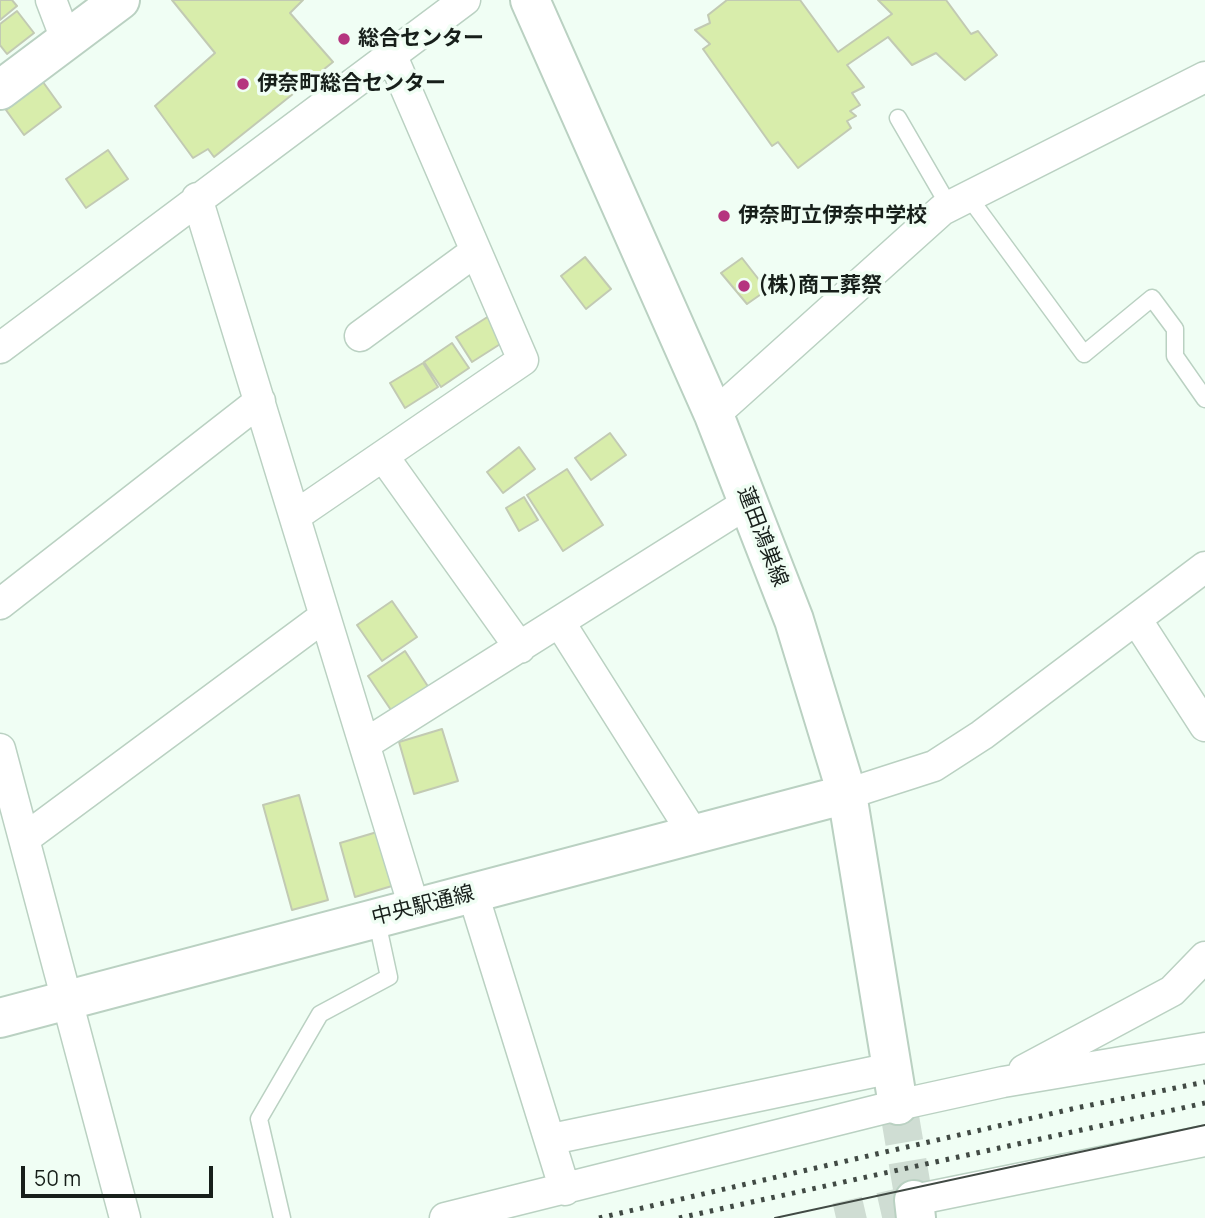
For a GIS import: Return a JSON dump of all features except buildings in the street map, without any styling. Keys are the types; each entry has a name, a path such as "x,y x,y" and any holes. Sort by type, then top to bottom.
{"main road":[{"path":"0,90 120,0"},
{"name":"蓮田鴻巣線","path":"530,0 714,415 794,620 847,794 895,1087"},
{"name":"中央駅通線","path":"0,1018 847,794"}],"street":[{"path":"51,0 67,41"},
{"path":"0,348 465,0"},
{"path":"295,516 523,360 391,54"},
{"path":"714,415 959,201 1205,77"},
{"path":"197,198 414,907"},
{"path":"360,336 476,251"},
{"path":"0,604 260,401"},
{"path":"383,456 520,648"},
{"path":"365,744 749,502"},
{"path":"847,794 934,766 982,736 1205,567"},
{"path":"24,839 325,616"},
{"path":"1136,619 1205,726"},
{"path":"560,623 694,835"},
{"path":"0,748 69,999 125,1218"},
{"path":"473,894 552,1139 565,1190"},
{"path":"1003,1082 1172,990 1205,957"},
{"path":"552,1139 895,1087 1003,1082 1205,1048"},
{"path":"445,1218 565,1190 895,1087"},
{"path":"915,1209 1205,1141"}],"lane":[{"path":"898,118 959,201 1084,354 1152,298 1175,329 1175,356 1205,399"},
{"path":"282,1218 259,1119 320,1014 388,977 376,917"}],"tunnel":[{"path":"898,1105 914,1200"},
{"path":"836,1218 914,1200"}],"tram line":[{"path":"775,1218 1205,1125"}],"railway":[{"path":"599,1218 1076,1108 1205,1082"},
{"path":"679,1218 1205,1103"}],"place":[{"name":"総合センター","path":"344,39"},
{"name":"伊奈町総合センター","path":"243,84"},
{"name":"伊奈町立伊奈中学校","path":"724,216"},
{"name":"(株)商工葬祭","path":"744,286"}]}
